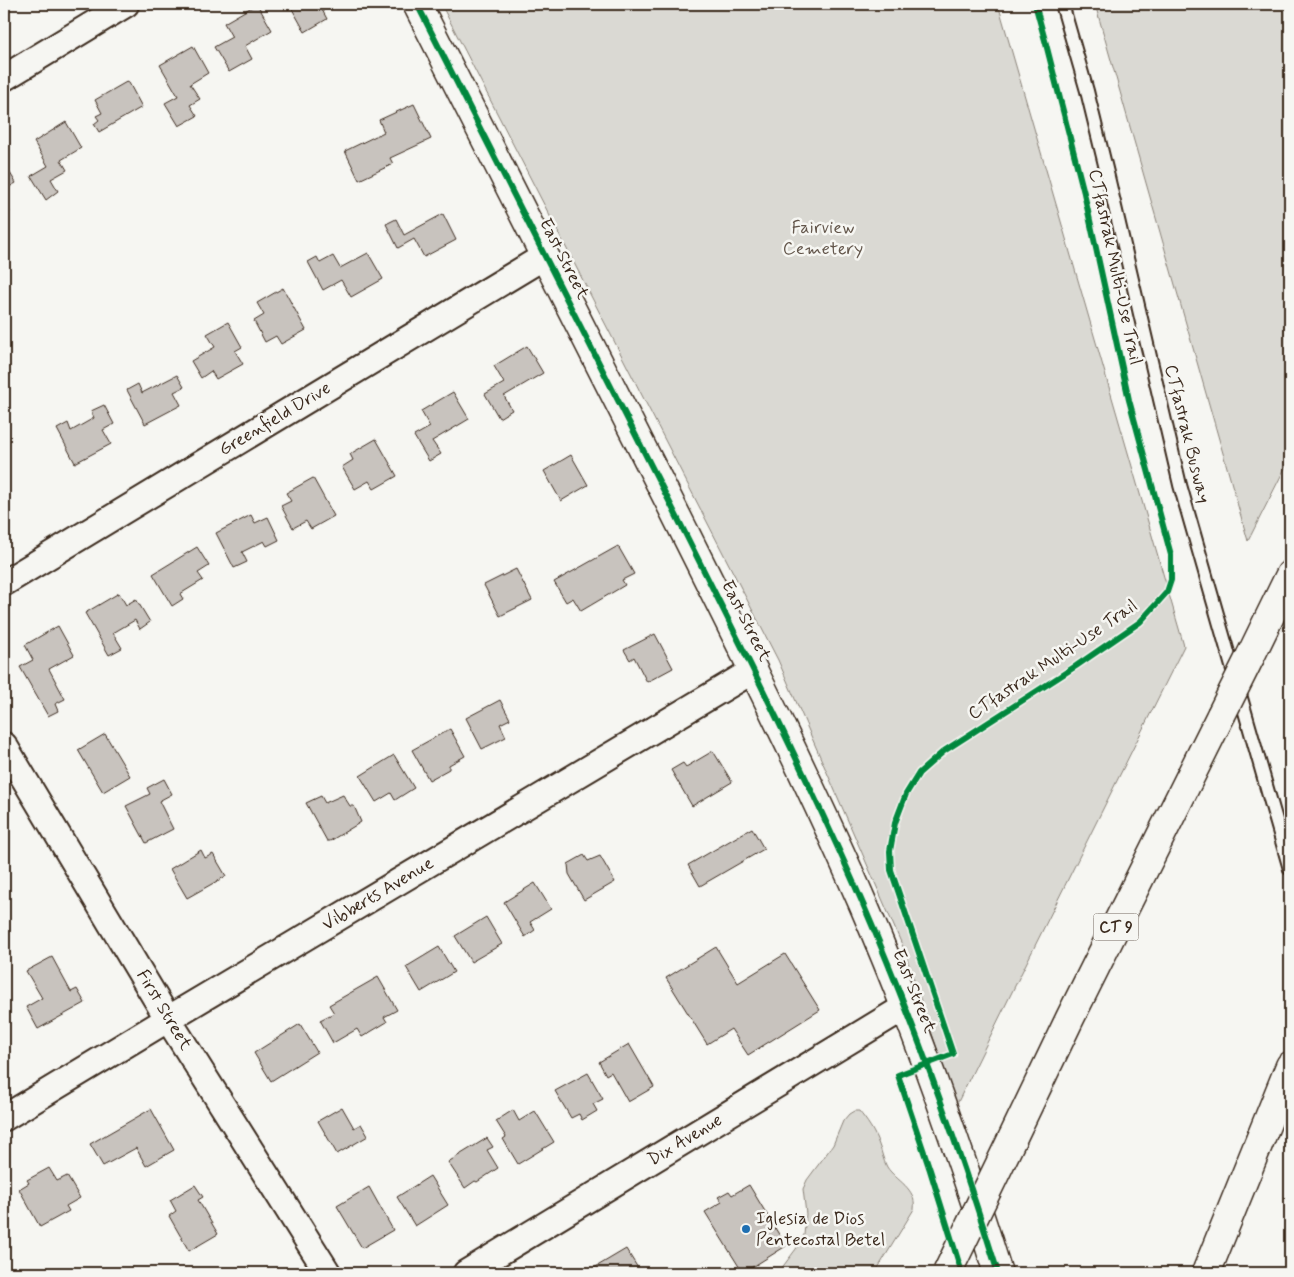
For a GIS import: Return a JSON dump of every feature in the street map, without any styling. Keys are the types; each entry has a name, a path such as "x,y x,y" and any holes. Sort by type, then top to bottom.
{"main road":[{"name":"East Street","path":"417,4 754,670 830,830 864,907 927,1064 974,1194 998,1273"},
{"name":"CT 9","path":"947,1273 1290,575"},
{"path":"1206,1273 1290,1066"}],"street":[{"path":"4,78 126,4"},
{"name":"Greenfield Drive","path":"4,584 545,256"},
{"name":"Vibberts Avenue","path":"4,1118 754,670"},
{"name":"First Street","path":"4,745 168,1019 328,1273"},
{"name":"Dix Avenue","path":"466,1273 905,1007"}],"lane":[{"name":"CTfastrak Busway","path":"1062,4 1087,91 1111,187 1180,486 1290,869"}],"green space":[{"name":"Fairview Cemetery","path":"441,4 998,4 1184,646 956,1106 903,947 778,660"},
{"path":"1095,4 1290,4 1290,458 1248,541"},
{"path":"854,1111 859,1111 870,1127 887,1167 909,1190 914,1202 914,1209 875,1273 778,1273 804,1235 806,1214 803,1189 807,1180 833,1145 843,1121"}],"building":[{"path":"257,4 272,30 245,46 252,59 229,72 214,47 232,37 224,23"},
{"path":"296,4 324,4 320,6 327,19 305,32 291,7"},
{"path":"193,46 208,73 190,84 200,99 190,105 197,116 179,126 165,103 178,96 160,65"},
{"path":"128,81 142,107 99,132 94,124 99,120 96,116 102,113 95,100"},
{"path":"414,104 431,139 390,158 393,164 359,180 345,151 384,132 379,120"},
{"path":"66,122 81,148 61,160 67,170 51,179 58,191 46,200 31,176 48,166 34,142"},
{"path":"4,163 16,183 4,190"},
{"path":"4,201 10,212 4,215"},
{"path":"443,214 456,240 424,257 414,239 398,248 386,224 396,219 404,235"},
{"path":"368,253 383,279 351,297 341,280 323,290 308,262 317,257 320,263 333,256 340,268"},
{"path":"283,288 306,330 281,344 276,336 265,342 254,321 264,315 257,303"},
{"path":"228,322 242,347 235,351 243,364 216,379 211,371 201,378 191,361 215,347 207,334"},
{"path":"527,346 543,373 504,396 512,410 499,418 485,394 504,383 494,366"},
{"path":"177,375 184,387 174,392 181,405 145,424 127,390 138,384 142,393"},
{"path":"453,392 469,419 432,441 441,454 429,461 414,436 430,427 421,411"},
{"path":"104,405 114,424 103,430 111,444 75,463 57,429 68,423 71,431 94,418 91,411"},
{"path":"376,439 397,476 374,489 369,481 355,489 342,467 353,460 350,454"},
{"path":"571,455 588,485 561,501 544,471"},
{"path":"313,478 334,516 311,529 306,521 293,528 281,506 291,501 286,493"},
{"path":"251,515 255,523 268,517 279,540 267,546 264,541 242,552 247,562 234,568 216,533"},
{"path":"618,546 634,574 622,580 625,585 581,611 573,598 566,602 554,582"},
{"path":"197,547 209,566 198,573 203,580 180,594 183,599 172,606 153,574"},
{"path":"516,569 532,600 500,616 484,585"},
{"path":"119,593 126,605 136,599 150,622 140,629 135,620 113,633 122,648 109,655 85,613"},
{"path":"58,626 74,655 49,669 65,699 55,704 58,711 48,716 20,667 33,660 25,645"},
{"path":"655,634 673,668 647,682 634,657 630,660 624,650"},
{"path":"500,700 510,719 500,724 506,737 482,749 466,718"},
{"path":"450,729 465,756 449,765 449,769 429,780 412,750"},
{"path":"105,734 130,776 103,792 78,750"},
{"path":"713,751 732,782 692,806 671,770 683,763 686,767"},
{"path":"394,755 414,788 395,800 391,793 376,802 360,776"},
{"path":"164,779 172,794 159,801 173,829 146,843 126,806 150,794 147,788"},
{"path":"343,795 350,806 354,806 361,822 327,841 306,803 321,796 325,803"},
{"path":"752,828 764,849 700,886 688,865"},
{"path":"201,850 205,858 213,854 226,876 187,898 170,869"},
{"path":"584,855 588,861 600,856 615,882 584,900 569,874 568,864"},
{"path":"535,883 551,909 530,922 535,930 525,937 504,902"},
{"path":"486,917 502,944 471,962 455,936"},
{"path":"439,947 454,972 421,992 406,967"},
{"path":"716,947 738,983 785,954 820,1010 748,1055 731,1029 707,1044 666,978"},
{"path":"52,957 71,992 77,989 85,1003 38,1029 26,1007 42,998 26,971"},
{"path":"378,977 397,1010 384,1017 387,1022 362,1037 357,1029 333,1043 320,1020 334,1013 329,1005"},
{"path":"300,1024 317,1052 271,1081 254,1053"},
{"path":"629,1044 654,1087 628,1102 611,1072 606,1075 599,1062"},
{"path":"588,1073 603,1099 593,1104 597,1111 582,1120 579,1114 571,1118 555,1091"},
{"path":"342,1107 354,1128 361,1124 368,1136 337,1154 318,1121"},
{"path":"151,1109 174,1150 146,1166 136,1148 103,1166 90,1144"},
{"path":"513,1110 519,1121 535,1111 554,1142 518,1164 503,1139 506,1137 496,1121"},
{"path":"487,1138 493,1147 487,1150 498,1168 465,1188 448,1162"},
{"path":"49,1168 57,1181 67,1176 80,1198 66,1206 69,1211 40,1227 19,1189 29,1183 27,1180"},
{"path":"430,1176 448,1205 415,1226 397,1197"},
{"path":"195,1185 203,1197 198,1200 218,1234 189,1251 169,1216 176,1211 170,1200"},
{"name":"Iglesia de Dios Pentecostal Betel","path":"749,1185 786,1246 743,1273 705,1212 722,1202 718,1197 729,1191 732,1195"},
{"path":"369,1187 393,1230 362,1248 337,1206"},
{"path":"626,1249 641,1273 597,1273 594,1268"}],"cycle path":[{"path":"417,4 606,375 793,751 840,853 882,949 918,1041 968,1179 998,1273"},
{"name":"CTfastrak Multi-Use Trail","path":"962,1273 898,1075 953,1054 891,870 890,851 895,823 906,794 919,773 944,751 1076,666 1140,622 1167,592 1171,580 1171,555 1129,400 1084,193 1035,4"}],"place":[{"name":"Iglesia de Dios Pentecostal Betel","path":"746,1229"}]}
